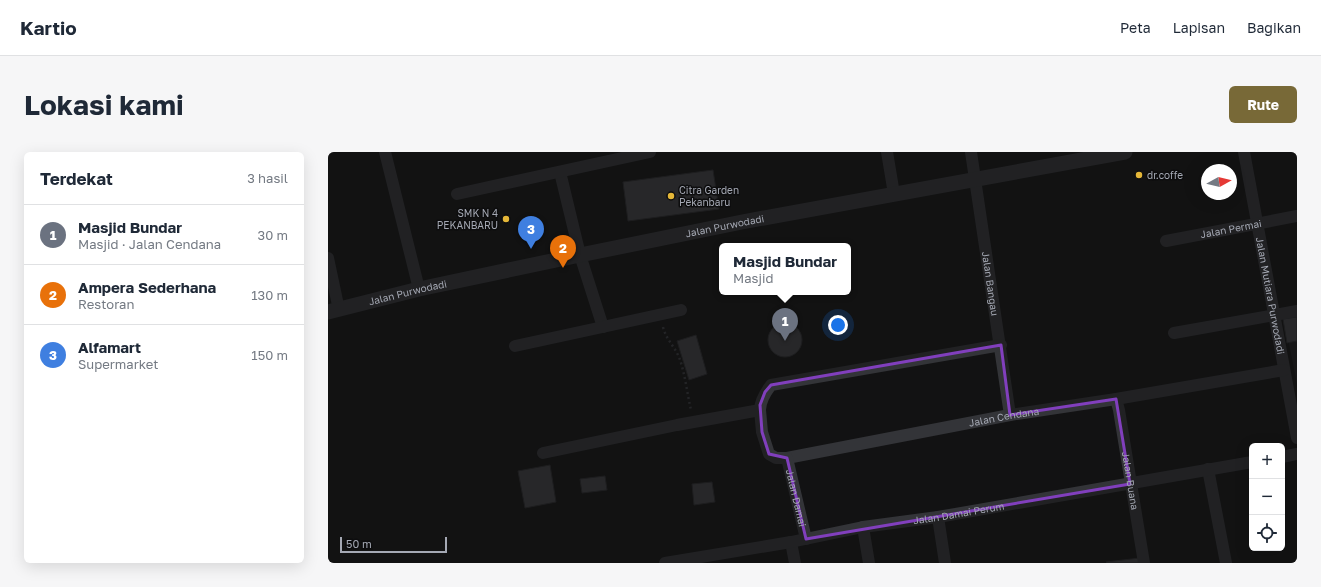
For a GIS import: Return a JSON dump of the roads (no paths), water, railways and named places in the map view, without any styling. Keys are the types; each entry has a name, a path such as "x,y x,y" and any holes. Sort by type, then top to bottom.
{"street":[{"path":"385,152 418,289"},
{"path":"457,194 650,152"},
{"path":"887,152 894,194"},
{"name":"Jalan Bangau","path":"971,152 1010,415"},
{"name":"Jalan Purwodadi","path":"333,311 418,289 742,222 1125,152"},
{"name":"Jalan Mutiara Purwodadi","path":"1244,152 1284,370 1295,412 1297,438"},
{"path":"560,172 580,255 603,327"},
{"name":"Jalan Permai","path":"1166,241 1297,216"},
{"path":"328,258 333,311"},
{"path":"515,346 682,310"},
{"path":"1174,333 1297,311"},
{"path":"543,453 760,410 760,405 765,392 771,385 1000,345"},
{"name":"Jalan Cendana","path":"760,410 762,432 769,454 776,458 787,458 1010,415 1116,399 1284,370"},
{"name":"Jalan Buana","path":"1116,399 1144,563"},
{"path":"1285,456 1297,454"},
{"name":"Jalan Damai","path":"787,458 806,539"},
{"name":"Jalan Damai Perum","path":"665,563 720,558 863,528 1130,484 1249,462"},
{"path":"1208,469 1226,563"},
{"path":"938,516 945,563"},
{"path":"863,528 869,563"},
{"path":"791,542 795,563"}],"place":[{"name":"dr.coffe","path":"1139,175"},
{"name":"Citra Garden Pekanbaru","path":"671,196"},
{"name":"SMK N 4 PEKANBARU","path":"506,219"},
{"name":"Alfamart","path":"531,249"},
{"name":"Ampera Sederhana","path":"563,268"},
{"name":"Masjid Bundar","path":"785,341"}]}
